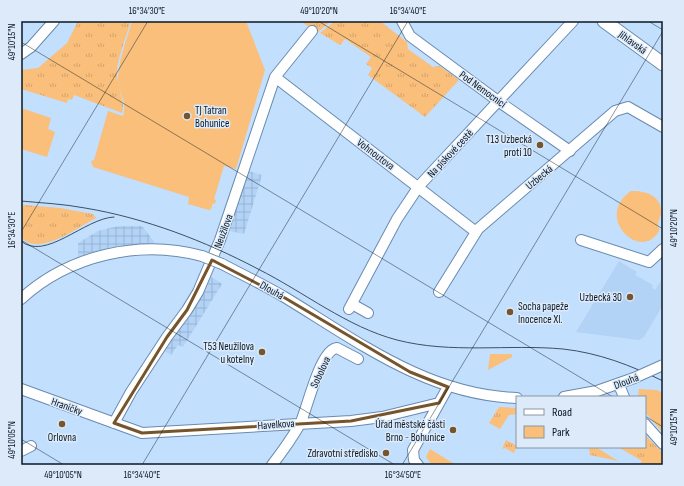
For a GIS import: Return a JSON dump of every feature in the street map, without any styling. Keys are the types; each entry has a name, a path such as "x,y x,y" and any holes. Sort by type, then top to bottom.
{"main road":[{"name":"Jihlavská","path":"604,21 663,64"}],"street":[{"path":"21,54 32,47 54,21"},
{"name":"Pod Nemocnicí","path":"402,21 410,36 498,101 570,151"},
{"name":"Na pískové cestě","path":"368,313 351,307 397,219 419,186 573,21"},
{"name":"Neužilova","path":"114,423 167,337 187,310 208,271 276,77 312,31"},
{"name":"Vohnoutova","path":"276,77 419,186 476,232"},
{"name":"Uzbecká","path":"439,292 476,232 615,111 628,106 663,127"},
{"path":"581,240 649,262 663,249"},
{"name":"Dlouhá","path":"21,299 38,285 59,272 86,259 113,252 152,249 189,253 202,256 222,264 285,298 339,332 410,372 448,387 482,395 516,398"},
{"name":"Sobolova","path":"300,423 316,377 330,351 337,348 358,359"},
{"name":"Dlouhá","path":"569,396 619,385 663,365"},
{"path":"619,385 624,396"},
{"path":"418,465 414,460 413,450 448,387"},
{"name":"Hraničky","path":"21,389 114,423"},
{"name":"Havelkova","path":"114,423 142,432 351,421 382,417 439,403"},
{"path":"272,465 300,423"},
{"path":"646,425 663,444"},
{"path":"21,451 31,446"}],"highlighted area":[{"path":"212,260 285,298 410,372 448,387 439,403 351,421 142,433 114,423 167,337 187,310"}],"shaded area":[{"path":"248,171 262,175 244,234 229,231"},
{"path":"118,226 142,226 155,243 106,248 78,257 78,243 98,231"},
{"name":"Uzbecká 30","path":"619,261 637,272 635,275 653,285 652,288 655,290 663,278 663,305 644,337 639,340 576,332"},
{"path":"210,276 222,284 183,347 178,345 171,355 163,350"}],"green space":[{"path":"78,21 131,21 117,70 123,104 122,113 74,95 72,100 68,99 67,103 21,89 21,70 38,68 67,43"},
{"name":"TJ Tatran Bohunice","path":"132,21 246,21 265,70 236,169 224,166 214,199 216,200 215,204 213,203 211,209 209,210 188,204 189,197 93,167 91,161 94,160 108,111 123,116 124,105 118,83 118,77 122,56"},
{"path":"300,21 331,21 318,32"},
{"path":"335,21 380,21 407,42 408,49 433,67 440,66 459,80 425,117 368,75 372,68 366,64 371,57 345,39 340,45 320,33"},
{"path":"21,108 51,118 48,129 55,132 47,157 21,149"},
{"path":"631,191 652,195 661,206 658,225 659,231 651,240 642,242 632,239 624,233 618,224 617,213 621,201"},
{"path":"24,205 60,208 93,214 96,218 58,239 47,243 28,243 21,237 21,208"},
{"path":"490,354 511,354 512,357 488,370"},
{"path":"639,389 657,390 663,393 663,433 646,413 646,396 638,396"},
{"path":"499,407 516,408 516,414 509,415 500,429 489,423"},
{"path":"646,436 663,453 663,465 639,465 642,461 620,448 646,448"},
{"path":"506,440 516,445 514,453 505,448 502,449"},
{"path":"598,448 618,461 590,455 589,449"},
{"path":"430,449 456,465 432,465 426,457"}],"tram line":[{"path":"21,201 107,212 152,224 196,240 258,269 361,327 397,340 438,347 542,348 563,349 589,353 614,360 663,381"},
{"path":"21,241 31,246 42,246 53,243 103,219 114,217"}],"place":[{"name":"TJ Tatran Bohunice","path":"187,116"},
{"name":"T13 Uzbecká proti 10","path":"540,145"},
{"name":"Uzbecká 30","path":"630,297"},
{"name":"Socha papeže Inocence XI.","path":"510,312"},
{"name":"T53 Neužilova u kotelny","path":"262,352"},
{"name":"Orlovna","path":"62,424"},
{"name":"Úřad městské části Brno - Bohunice","path":"453,430"},
{"name":"Zdravotní středisko","path":"386,453"}]}
